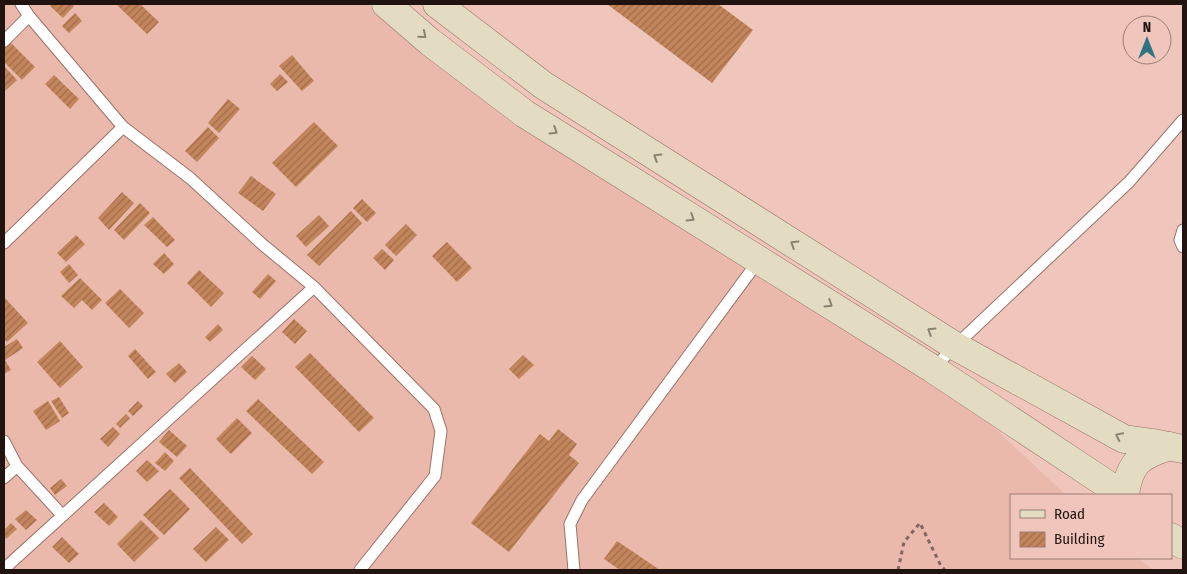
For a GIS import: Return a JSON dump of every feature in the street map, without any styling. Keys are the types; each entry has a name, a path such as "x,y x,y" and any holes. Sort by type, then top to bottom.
{"main road":[{"path":"386,4 430,42 526,114 933,369 1119,494"},
{"path":"437,4 543,85 955,346 1124,439 1177,448"},
{"path":"1125,494 1132,468 1143,457 1177,448"},
{"path":"1172,538 1183,545"}],"lane":[{"path":"21,4 29,16 123,127 190,178 262,244 314,287 434,409 441,431 435,476 360,570"},
{"path":"4,41 29,16"},
{"path":"933,369 955,346 1130,182 1183,120"},
{"path":"4,242 123,127"},
{"path":"1183,230 1180,240 1183,247"},
{"path":"574,570 570,524 582,500 759,260"},
{"path":"4,569 314,287"},
{"path":"4,441 17,466 62,515"},
{"path":"4,478 17,466"}],"path":[{"path":"898,570 904,542 920,523 945,570"}],"shaded area":[{"path":"4,4 367,4 510,122 660,211 839,322 991,425 1065,494 1010,494 1010,559 1139,559 1153,570 4,570"}],"building":[{"path":"52,4 72,4 74,6 63,18 50,6"},
{"path":"140,4 159,22 147,34 117,5"},
{"path":"607,4 718,4 753,30 712,83"},
{"path":"75,13 82,21 69,33 62,26"},
{"path":"10,42 35,67 22,80 4,62 4,47"},
{"path":"292,55 314,81 302,91 279,66"},
{"path":"4,66 17,80 4,92"},
{"path":"280,74 288,82 277,91 270,84"},
{"path":"54,75 79,99 70,109 45,84"},
{"path":"228,99 240,109 219,133 208,123"},
{"path":"314,122 338,146 296,187 272,163"},
{"path":"208,127 219,138 197,162 185,151"},
{"path":"251,176 276,194 263,211 238,193"},
{"path":"122,192 134,203 109,230 98,218"},
{"path":"362,199 376,213 367,222 353,208"},
{"path":"140,203 150,213 124,240 114,230"},
{"path":"351,211 362,223 319,266 307,255"},
{"path":"319,215 329,226 306,247 296,236"},
{"path":"153,217 175,240 167,247 144,225"},
{"path":"406,224 417,235 396,256 385,245"},
{"path":"76,235 85,244 66,262 57,253"},
{"path":"447,242 472,268 457,282 432,256"},
{"path":"382,249 394,260 385,270 373,258"},
{"path":"164,253 174,264 164,274 153,264"},
{"path":"69,264 78,275 69,283 60,272"},
{"path":"199,270 224,293 211,307 187,283"},
{"path":"268,274 276,281 260,299 252,292"},
{"path":"80,278 102,300 92,310 82,300 74,308 61,296"},
{"path":"120,289 144,313 129,328 105,303"},
{"path":"5,298 28,323 7,342 4,339"},
{"path":"294,319 307,331 295,344 282,332"},
{"path":"218,324 223,330 210,342 205,337"},
{"path":"17,339 23,348 5,360 11,370 4,374 4,347"},
{"path":"60,341 83,367 60,388 37,362"},
{"path":"135,349 156,372 148,379 128,356"},
{"path":"310,353 374,418 359,432 295,367"},
{"path":"523,355 534,365 519,379 509,369"},
{"path":"252,356 266,369 255,380 241,367"},
{"path":"179,363 187,372 175,383 166,374"},
{"path":"59,397 69,413 62,418 51,401"},
{"path":"258,399 324,462 312,474 246,411"},
{"path":"48,401 60,421 46,430 33,411"},
{"path":"138,401 143,406 133,416 128,411"},
{"path":"126,414 130,418 120,428 116,424"},
{"path":"237,418 252,433 231,454 216,439"},
{"path":"113,427 120,434 108,447 100,439"},
{"path":"558,429 577,444 569,455 579,463 509,552 471,523 540,434 549,441"},
{"path":"169,430 187,446 177,457 159,442"},
{"path":"165,452 174,461 165,471 155,463"},
{"path":"147,460 159,471 147,482 136,471"},
{"path":"190,468 253,534 242,544 179,478"},
{"path":"61,479 67,486 55,495 50,488"},
{"path":"170,489 190,509 164,535 143,515"},
{"path":"104,503 118,517 109,526 94,512"},
{"path":"26,510 37,520 26,530 15,519"},
{"path":"141,520 159,538 134,562 117,544"},
{"path":"11,523 17,529 6,539 4,530"},
{"path":"216,527 229,540 206,562 193,549"},
{"path":"62,537 79,554 69,563 52,547"},
{"path":"617,541 660,570 620,570 604,559"}]}
